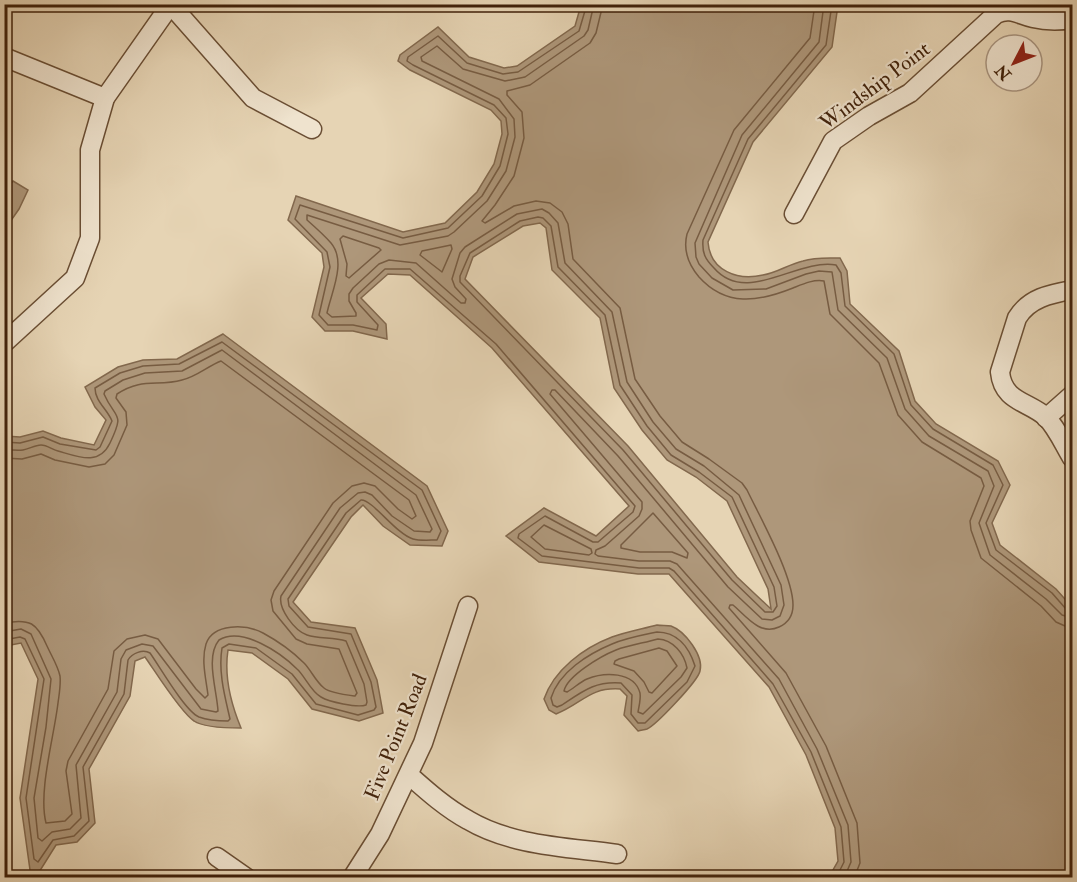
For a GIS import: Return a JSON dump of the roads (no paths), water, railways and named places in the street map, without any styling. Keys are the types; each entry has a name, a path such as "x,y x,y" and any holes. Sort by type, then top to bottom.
{"street":[{"path":"4,343 75,279 90,238 90,150 105,98 171,4 253,98 312,129"},
{"path":"1003,8 1032,18 1050,21 1072,19"},
{"name":"Windship Point","path":"794,214 833,141 861,121 910,93 1003,8"},
{"path":"4,57 105,98"},
{"path":"1072,290 1039,298 1022,310 1017,318 1000,372 1005,389 1014,398 1046,418 1072,458"},
{"path":"1046,418 1072,395"},
{"name":"Five Point Road","path":"352,878 380,834 409,775 423,742 468,606"},
{"path":"409,775 446,805 492,832 517,840 617,854"},
{"path":"217,857 247,878"}],"water":[{"path":"581,5 838,5 832,47 753,142 708,242 710,252 714,260 727,272 744,276 768,274 812,259 840,258 847,271 850,304 899,351 915,401 936,424 998,461 1010,485 992,523 1000,545 1056,589 1072,607 1072,877 829,877 838,861 835,828 806,755 769,687 669,574 638,574 539,562 506,536 544,508 596,536 629,506 492,348 410,275 388,274 361,298 386,324 387,339 353,331 325,331 312,317 324,267 322,253 288,220 296,196 403,232 445,223 477,192 494,164 502,134 501,121 491,110 410,70 398,61 400,55 438,27 469,57 504,68 517,66 575,26","holes":["540,223 546,228 552,270 600,318 614,388 642,430 667,460 696,477 727,501 768,589 771,609 737,577 628,446 465,279 473,257 523,226"]},
{"path":"13,181 28,190 19,209 5,229 5,191"},
{"path":"223,334 427,486 448,531 442,546 410,545 383,526 363,505 351,517 293,602 311,622 355,628 377,680 383,713 359,721 312,709 288,679 252,653 228,650 229,690 241,728 204,725 194,721 182,710 145,657 135,661 130,696 89,769 95,823 77,842 56,845 36,877 31,877 20,798 38,679 21,643 5,646 5,436 20,437 43,431 61,438 94,445 106,420 95,407 85,387 118,367 143,360 177,359"},
{"path":"657,625 671,626 687,638 699,658 700,671 692,684 652,726 638,731 624,715 627,696 620,689 593,693 556,714 549,710 544,699 555,679 571,661 591,647 612,637"}]}
